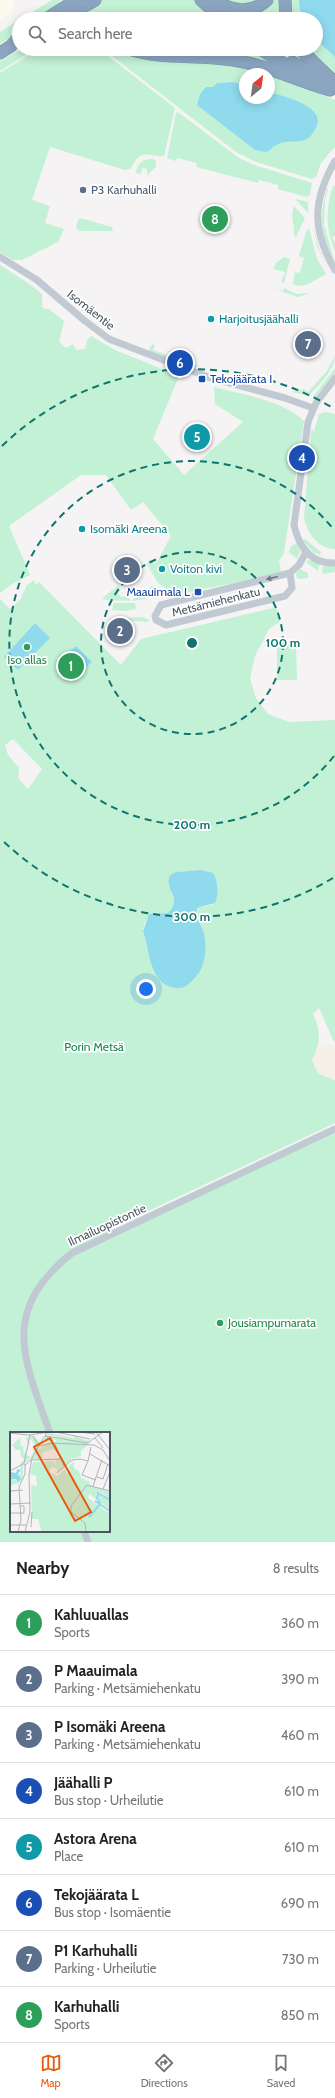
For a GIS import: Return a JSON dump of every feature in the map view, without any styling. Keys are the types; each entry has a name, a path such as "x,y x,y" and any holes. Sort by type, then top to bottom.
{"highway":[{"path":"59,12 75,3 95,0"},
{"path":"201,0 214,12"},
{"path":"212,0 227,8 239,10 261,6 267,0"},
{"path":"212,0 223,12"},
{"path":"285,0 286,12"},
{"path":"68,12 75,3"},
{"path":"75,3 81,12"},
{"path":"0,52 12,44"},
{"path":"158,56 214,58 254,64 334,88"},
{"path":"273,56 334,88"},
{"path":"281,56 334,88"},
{"path":"306,56 334,88"}],"street":[{"path":"335,161 318,201 317,217 320,238 326,255 335,270"},
{"name":"Isomäentie","path":"0,257 37,280 89,325 109,339 208,377 285,398 313,408"},
{"path":"335,378 313,408 305,435 294,520 297,540 306,552 322,561 335,563"},
{"path":"290,573 299,565 306,552"},
{"name":"Metsämiehenkatu","path":"290,573 292,588 285,596 166,625 156,620 156,613 161,606 290,573"},
{"name":"Ilmailuopistontie","path":"50,1432 29,1375 23,1352 22,1334 29,1302 42,1279 72,1253 335,1129"},
{"path":"84,1532 88,1542"}],"shaded area":[{"path":"0,0 15,0 11,12 0,20"}],"green space":[{"path":"52,0 61,0 50,12 32,12"},
{"path":"102,0 195,0 208,12 89,12 90,9"},
{"path":"220,0 261,0 247,6"},
{"path":"271,0 280,0 281,12 236,12"},
{"path":"289,0 335,0 335,75 313,56 323,56 323,12 290,12"},
{"path":"12,24 12,36 0,44 0,32"},
{"path":"12,54 12,56 24,56 0,71 0,61"},
{"path":"27,56 108,56 175,108 164,156 142,155 138,158 131,169 125,170 50,147 32,200 50,206 45,223 64,229 58,242 22,260 13,260 0,252 0,73"},
{"path":"112,56 137,56 163,60 204,61 235,64 252,68 239,68 239,84 233,82 217,83 213,87 206,87 200,94 198,105 255,150 265,152 268,152 275,146 282,143 306,140 316,128 318,120 316,114 302,103 275,94 275,74 311,88 335,100 335,147 321,163 316,177 312,179 256,162 236,152"},
{"path":"234,56 264,56 289,72"},
{"path":"289,56 302,56 315,70"},
{"path":"178,112 239,158 254,165 312,183 310,195 307,197 278,189 278,185 259,180 258,183 196,167 197,163 177,158 176,161 167,158 176,113"},
{"path":"153,159 156,161 156,167 147,175 147,169 142,168 141,174 136,173 141,162"},
{"path":"333,186 335,186 335,236 332,237 335,243 335,252 328,228 328,211"},
{"path":"327,188 324,225 335,263 326,245 322,226 324,198"},
{"path":"296,200 308,202 308,213"},
{"path":"294,206 305,218 296,237 294,236"},
{"path":"80,218 112,227 113,231 80,231 76,228"},
{"path":"313,225 319,249 329,270 317,247"},
{"path":"309,228 317,259 326,274 301,286 293,284 295,272 300,273 304,258 299,256 306,232"},
{"path":"284,257 290,259 284,283 281,282 285,272 273,269 276,263"},
{"path":"0,265 42,294 42,306 45,309 49,309 64,321 59,342 66,348 73,344 76,350 85,349 87,340 91,336 115,350 179,376 153,439 184,475 243,422 215,404 214,387 274,403 296,414 304,421 284,553 279,561 281,573 175,595 158,583 147,564 150,559 154,564 157,562 171,536 143,502 131,510 106,475 81,475 9,526 30,575 12,584 0,593"},
{"path":"272,288 283,291 284,288 296,294 311,293 298,297"},
{"path":"153,344 155,345 153,350 197,365 196,369 151,352 149,349"},
{"path":"335,355 332,366 322,382 309,395 290,392 304,389 308,392 327,371"},
{"path":"335,368 335,373 316,397 312,398"},
{"path":"325,412 335,414 335,549 319,543 311,535 304,519 311,432 312,430 314,432 319,414"},
{"path":"305,539 321,552 320,555 313,552 302,540"},
{"path":"298,543 300,552 297,559 289,552 291,546"},
{"path":"309,560 320,563 318,571 306,562"},
{"path":"335,566 335,572 323,574 322,567"},
{"path":"300,569 308,573 308,578 298,579 296,573"},
{"name":"Porin Metsä","path":"34,580 36,585 39,582 121,665 141,639 273,608 278,610 280,622 269,629 255,656 250,678 256,698 268,714 289,722 335,720 335,1041 334,1042 319,1008 313,1014 319,1031 319,1037 317,1048 312,1060 318,1073 335,1080 335,1123 112,1228 114,1232 335,1130 335,1542 0,1542 0,599 10,609 20,600 27,585","holes":["13,739 42,769 28,789 18,778 19,768 8,755 5,745","208,871 212,905 197,908 195,916 198,921 198,975 188,985 180,988 152,966 143,931 144,925 151,916 168,913 173,906 174,899 168,885 176,872"]},
{"path":"118,586 121,590 118,593 121,597 127,596 131,601 101,599"},
{"path":"152,586 160,592 153,596 131,601"},
{"path":"114,603 135,603 136,609 125,611 112,610"},
{"path":"142,617 150,620 146,622 116,619"},
{"path":"277,644 296,644 297,680 277,680"}],"sand":[{"path":"328,1044 335,1047 335,1080 318,1073 312,1060 319,1047"}],"water":[{"path":"299,0 335,0 335,57 323,46 323,12 300,12"},
{"path":"233,82 239,84 239,104 275,104 275,94 302,103 316,114 318,120 316,128 306,140 282,143 275,146 268,152 255,150 197,105 200,94 206,87 213,87 217,83"},
{"name":"Iso allas","path":"35,623 50,638 18,670 4,657"},
{"path":"76,646 92,662 85,668 69,652"},
{"path":"66,655 82,672 77,677 61,660"},
{"path":"202,870 213,873 217,884 215,903 197,908 197,917 205,936 205,956 201,969 194,979 186,986 175,988 166,985 155,973 149,957 143,931 149,914 168,913 172,907 174,898 169,885 170,875 176,872"}],"place":[{"name":"P3 Karhuhalli","path":"83,190"},
{"name":"Karhuhalli","path":"215,219"},
{"name":"Harjoitusjäähalli","path":"211,319"},
{"name":"P1 Karhuhalli","path":"308,344"},
{"name":"Tekojäärata L","path":"180,363"},
{"name":"Tekojäärata I","path":"202,379"},
{"name":"Astora Arena","path":"197,437"},
{"name":"Jäähalli P","path":"302,458"},
{"name":"Isomäki Areena","path":"82,529"},
{"name":"Voiton kivi","path":"162,569"},
{"name":"P Isomäki Areena","path":"127,570"},
{"name":"Maauimala L","path":"198,592"},
{"name":"P Maauimala","path":"120,631"},
{"name":"Iso allas","path":"27,647"},
{"name":"Kahluuallas","path":"71,666"},
{"name":"Jousiampumarata","path":"220,1323"}]}
